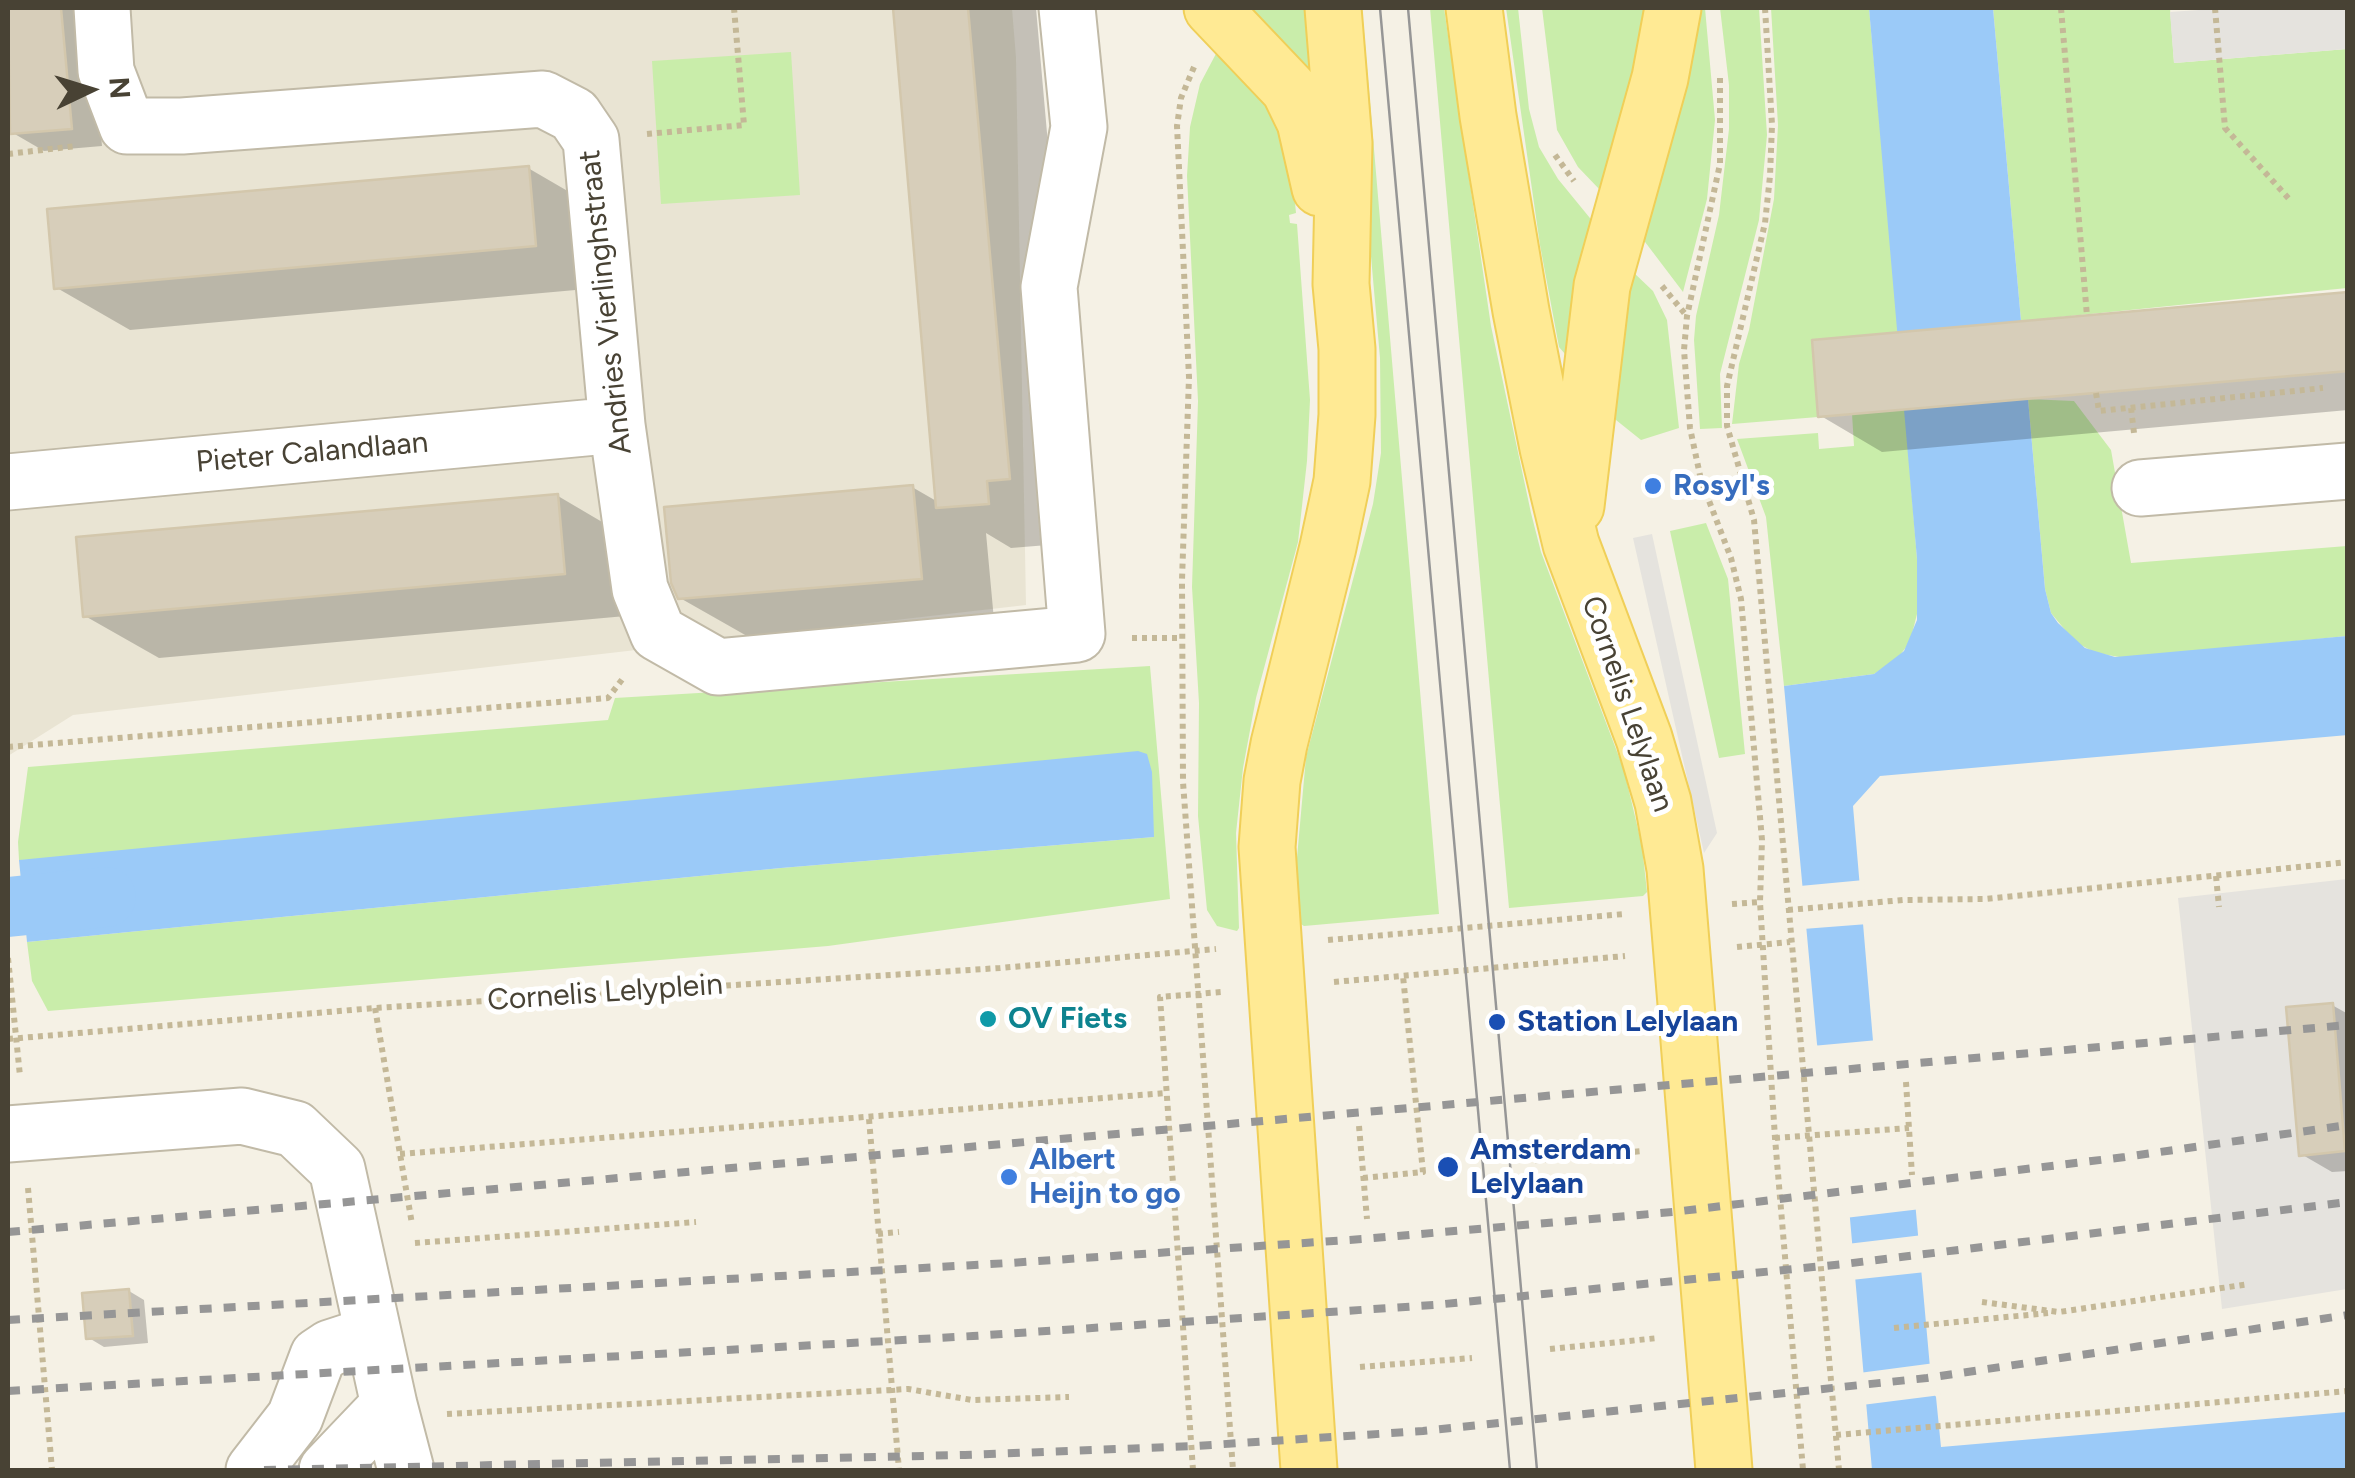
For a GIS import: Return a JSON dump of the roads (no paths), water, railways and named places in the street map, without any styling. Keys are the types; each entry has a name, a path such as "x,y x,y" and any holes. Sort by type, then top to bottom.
{"main road":[{"path":"1308,1470 1267,847 1272,781 1342,481 1347,415 1347,349 1341,284 1344,143 1333,8"},
{"name":"Cornelis Lelylaan","path":"1474,8 1520,311 1571,544 1644,738 1675,869 1724,1470"},
{"path":"1571,544 1602,286 1660,78 1673,8"},
{"path":"1216,12 1289,89 1305,122 1341,284"}],"street":[{"name":"Andries Vierlinghstraat","path":"102,8 106,71 128,126 182,126 543,99 574,115 591,140 617,425 640,589 658,633 718,668 1078,634 1049,287 1079,127 1068,8"},
{"name":"Pieter Calandlaan","path":"8,482 617,425"},
{"path":"2140,488 2348,470"},
{"path":"16,1133 242,1116 295,1129 337,1169 388,1406 406,1470"},
{"path":"254,1470 294,1417 318,1356 373,1334"},
{"path":"327,1470 388,1406"}],"water":[{"path":"1869,8 1993,8 2045,589 2058,623 2085,648 2115,657 2347,636 2348,735 1880,776 1853,806 1873,1041 1914,1190 1941,1447 2347,1412 2347,1470 1872,1470 1848,1196 1817,1044 1784,686 1874,674 1904,651 1917,620 1917,559"},
{"path":"1138,751 1147,754 1152,772 1154,837 781,868 27,942 19,860"}],"waterway":[{"path":"8,907 106,897"}],"tram line":[{"path":"1380,8 1510,1470"},
{"path":"1408,8 1537,1470"}],"railway":[{"path":"8,1232 2348,1025"},
{"path":"8,1320 1363,1239 1673,1212 2125,1157 2348,1125"},
{"path":"8,1391 973,1336 1434,1305 1844,1264 2348,1202"},
{"path":"264,1470 965,1455 1195,1446 1423,1431 1927,1378 2348,1315"}],"place":[{"name":"Rosyl's","path":"1653,486"},
{"name":"OV Fiets","path":"988,1019"},
{"name":"Station Lelylaan","path":"1497,1022"},
{"name":"Amsterdam Lelylaan","path":"1448,1167"},
{"name":"Albert Heijn to go","path":"1009,1177"}]}
